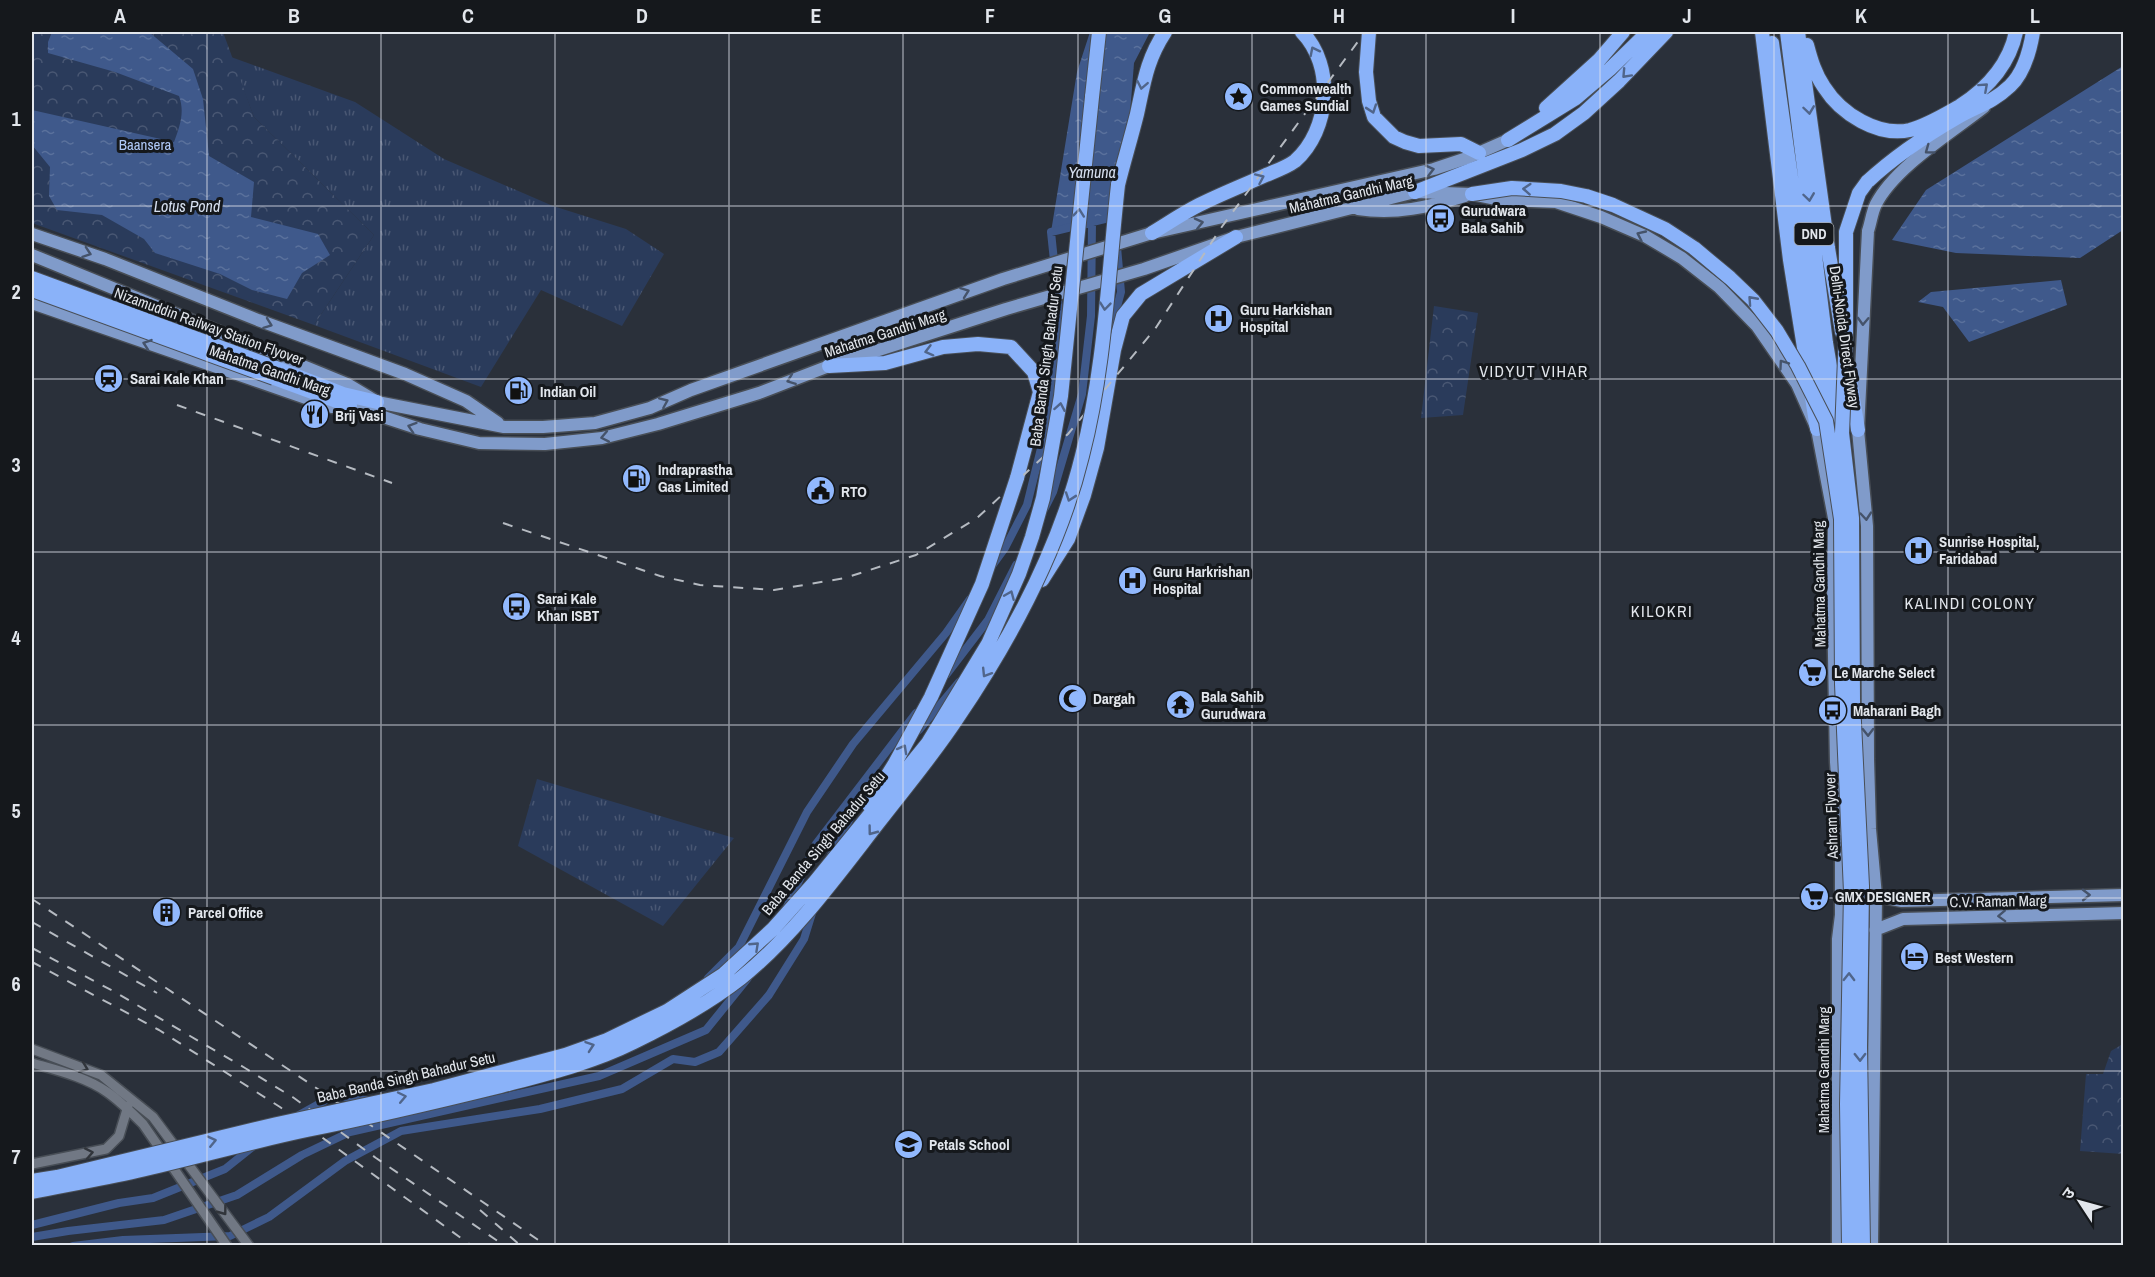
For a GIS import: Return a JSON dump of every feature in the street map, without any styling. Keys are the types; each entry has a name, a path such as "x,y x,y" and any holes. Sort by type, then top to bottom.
{"highway":[{"name":"Baba Banda Singh Bahadur Setu","path":"32,1181 434,1090 565,1055 607,1040 667,1011 724,974 773,929 815,882 928,743 988,644 1019,574 1043,498 1061,396 1099,32"},
{"name":"Baba Banda Singh Bahadur Setu","path":"32,1191 132,1172 281,1136 410,1109 601,1057 684,1016 738,980 794,927 956,721 1002,649 1023,611 1056,535 1071,496 1094,404 1118,185 1145,72 1154,49 1166,32"},
{"path":"1147,235 1199,205 1294,162 1313,137 1320,122 1324,93 1324,76 1320,62 1302,32"},
{"path":"1369,32 1366,72 1369,101 1374,117 1394,137 1419,146 1461,144 1479,153"},
{"path":"1508,140 1599,60 1623,32"},
{"path":"1508,140 1576,98 1648,32"},
{"path":"1415,192 1522,150 1555,134 1584,113 1619,81 1666,32"},
{"path":"1803,32 1814,69 1825,89 1835,100 1851,114 1871,126 1897,130 1910,130 1938,119 1970,99 2001,69 2009,55 2016,32"},
{"path":"1842,433 1846,333 1846,232 1859,194 1867,182 1918,140 1968,111 1992,101 2011,85 2022,70 2033,32"},
{"path":"1791,33 1858,430"},
{"name":"Delhi-Noida Direct Flyway","path":"1791,33 1826,343 1842,433"},
{"name":"Delhi-Noida Direct Flyway","path":"1768,34 1821,425"},
{"path":"1472,194 1512,188 1561,191 1586,196 1635,213 1694,248 1753,300 1778,331 1798,366 1821,425"},
{"path":"1023,611 1068,539 1084,495 1097,448 1114,350 1124,316 1141,294 1236,237"},
{"name":"Nizamuddin Railway Station Flyover","path":"32,278 277,374 350,406"},
{"name":"Nizamuddin Railway Station Flyover","path":"32,290 277,374 377,402"},
{"path":"829,366 885,363 954,346 978,344 1011,347 1034,372 1040,392 1017,478 982,584 931,697 894,765 839,852"},
{"name":"Ashram Flyover","path":"1821,425 1841,519 1842,684 1851,892 1847,1104 1848,1245"},
{"name":"Ashram Flyover","path":"1842,433 1852,518 1853,702 1862,886 1860,1047 1863,1245"}],"main road":[{"path":"1872,1245 1876,896 1870,829 1867,526 1858,430 1868,231 1875,206 1884,190 1908,165 1992,101"},
{"name":"Mahatma Gandhi Marg","path":"32,255 346,384 377,402 504,427 595,423 650,408 691,390 1003,279 1147,235 1434,169 1508,140"},
{"name":"Mahatma Gandhi Marg","path":"32,303 322,404 337,408 350,406 451,438 479,443 545,444 602,438 658,424 759,393 829,366 1006,309 1144,269 1236,237 1415,192 1472,194"},
{"path":"1350,208 1385,212 1408,210 1472,194"},
{"path":"32,234 105,259 258,320 405,374 466,401 504,427"},
{"path":"72,318 87,276"},
{"name":"Mahatma Gandhi Marg","path":"1821,425 1834,518 1836,762 1841,829 1841,915 1838,939 1838,1245"},
{"path":"1836,705 1867,704"},
{"name":"C.V. Raman Marg","path":"1876,896 1902,901 2124,895"},
{"name":"C.V. Raman Marg","path":"1875,930 1903,919 2124,913"},
{"path":"1838,1089 1873,1090"}],"street":[{"path":"32,1049 91,1070 153,1116 249,1245"},
{"path":"32,1064 95,1084 107,1091 127,1109 143,1124 227,1245"},
{"path":"32,1164 106,1149 119,1136 131,1098"},
{"path":"160,1149 174,1145"},
{"path":"32,1191 183,1157"}],"green space":[{"name":"Baansera","path":"32,32 223,32 254,117 374,235 314,325 32,223"},
{"path":"231,57 355,102 444,159 553,206 626,229 664,254 622,326 541,290 481,387 314,325 374,235 254,117"},
{"path":"1434,306 1478,313 1463,415 1421,418"},
{"path":"537,779 734,838 663,926 518,846"},
{"path":"2123,1044 2123,1154 2080,1151 2086,1074 2103,1074 2111,1051"}],"water":[{"name":"Lotus Pond","path":"52,32 149,32 193,69 203,99 209,156 254,182 251,217 318,234 330,255 302,273 287,299 252,290 220,274 155,253 144,239 102,215 57,210 49,196 50,167 32,145 32,110 174,142 180,125 182,108 179,96 115,72 48,53 48,42"},
{"name":"Yamuna","path":"1090,32 1150,32 1134,63 1128,139 1115,216 1051,232 1077,72"},
{"path":"2123,66 2123,230 2080,258 1956,253 1892,240 1926,190"},
{"path":"2061,280 2067,305 1969,342 1943,307 1918,302 1931,292"}],"waterway":[{"path":"992,566 1005,548 1027,505 1049,416 1061,328 1051,232 1109,218"},
{"path":"1045,508 1053,492 1082,394 1091,316 1092,223"},
{"path":"1108,340 1121,292 1117,247"},
{"path":"946,675 988,620 1016,565"},
{"path":"708,978 739,947 807,812 853,744 946,633 970,599"},
{"path":"919,730 959,682"},
{"path":"786,909 816,844 916,713"},
{"path":"830,857 856,807 878,780"},
{"path":"73,1246 123,1240 230,1236 269,1217 345,1161 401,1131 540,1109 622,1089 673,1059 695,1062 719,1052 769,995 804,939 813,910"},
{"path":"32,1237 164,1220 237,1195 302,1155 350,1132 599,1076 706,1030 748,978"},
{"path":"299,1115 335,1095 371,1101"},
{"path":"32,1225 119,1203 153,1198 225,1169 256,1144"}],"railway":[{"path":"503,523 660,576 700,585 774,590 845,578 916,555 977,518 1068,434 1155,329 1221,228 1365,32"},
{"path":"177,405 392,483"},
{"path":"32,899 309,1083 547,1246"},
{"path":"32,922 157,993"},
{"path":"32,948 113,991 294,1098 376,1158 505,1246"},
{"path":"32,962 159,1030 280,1107 472,1246"},
{"path":"480,1210 521,1246"}],"place":[{"name":"Commonwealth Games Sundial","path":"1239,97"},
{"name":"Gurudwara Bala Sahib","path":"1440,219"},
{"name":"Guru Harkishan Hospital","path":"1219,318"},
{"name":"Sarai Kale Khan","path":"109,378"},
{"name":"Indian Oil","path":"519,391"},
{"name":"Brij Vasi","path":"314,415"},
{"name":"Indraprastha Gas Limited","path":"637,478"},
{"name":"RTO","path":"820,491"},
{"name":"Sunrise Hospital, Faridabad","path":"1918,550"},
{"name":"Guru Harkrishan Hospital","path":"1132,580"},
{"name":"Sarai Kale Khan ISBT","path":"516,607"},
{"name":"Le Marche Select","path":"1813,672"},
{"name":"Dargah","path":"1072,698"},
{"name":"Bala Sahib Gurudwara","path":"1180,705"},
{"name":"Maharani Bagh","path":"1832,710"},
{"name":"GMX DESIGNER","path":"1814,896"},
{"name":"Parcel Office","path":"167,912"},
{"name":"Best Western","path":"1914,957"},
{"name":"Petals School","path":"908,1144"}],"district":[{"name":"VIDYUT VIHAR","path":"1534,371"},
{"name":"KALINDI COLONY","path":"1970,603"},
{"name":"KILOKRI","path":"1662,611"}]}
